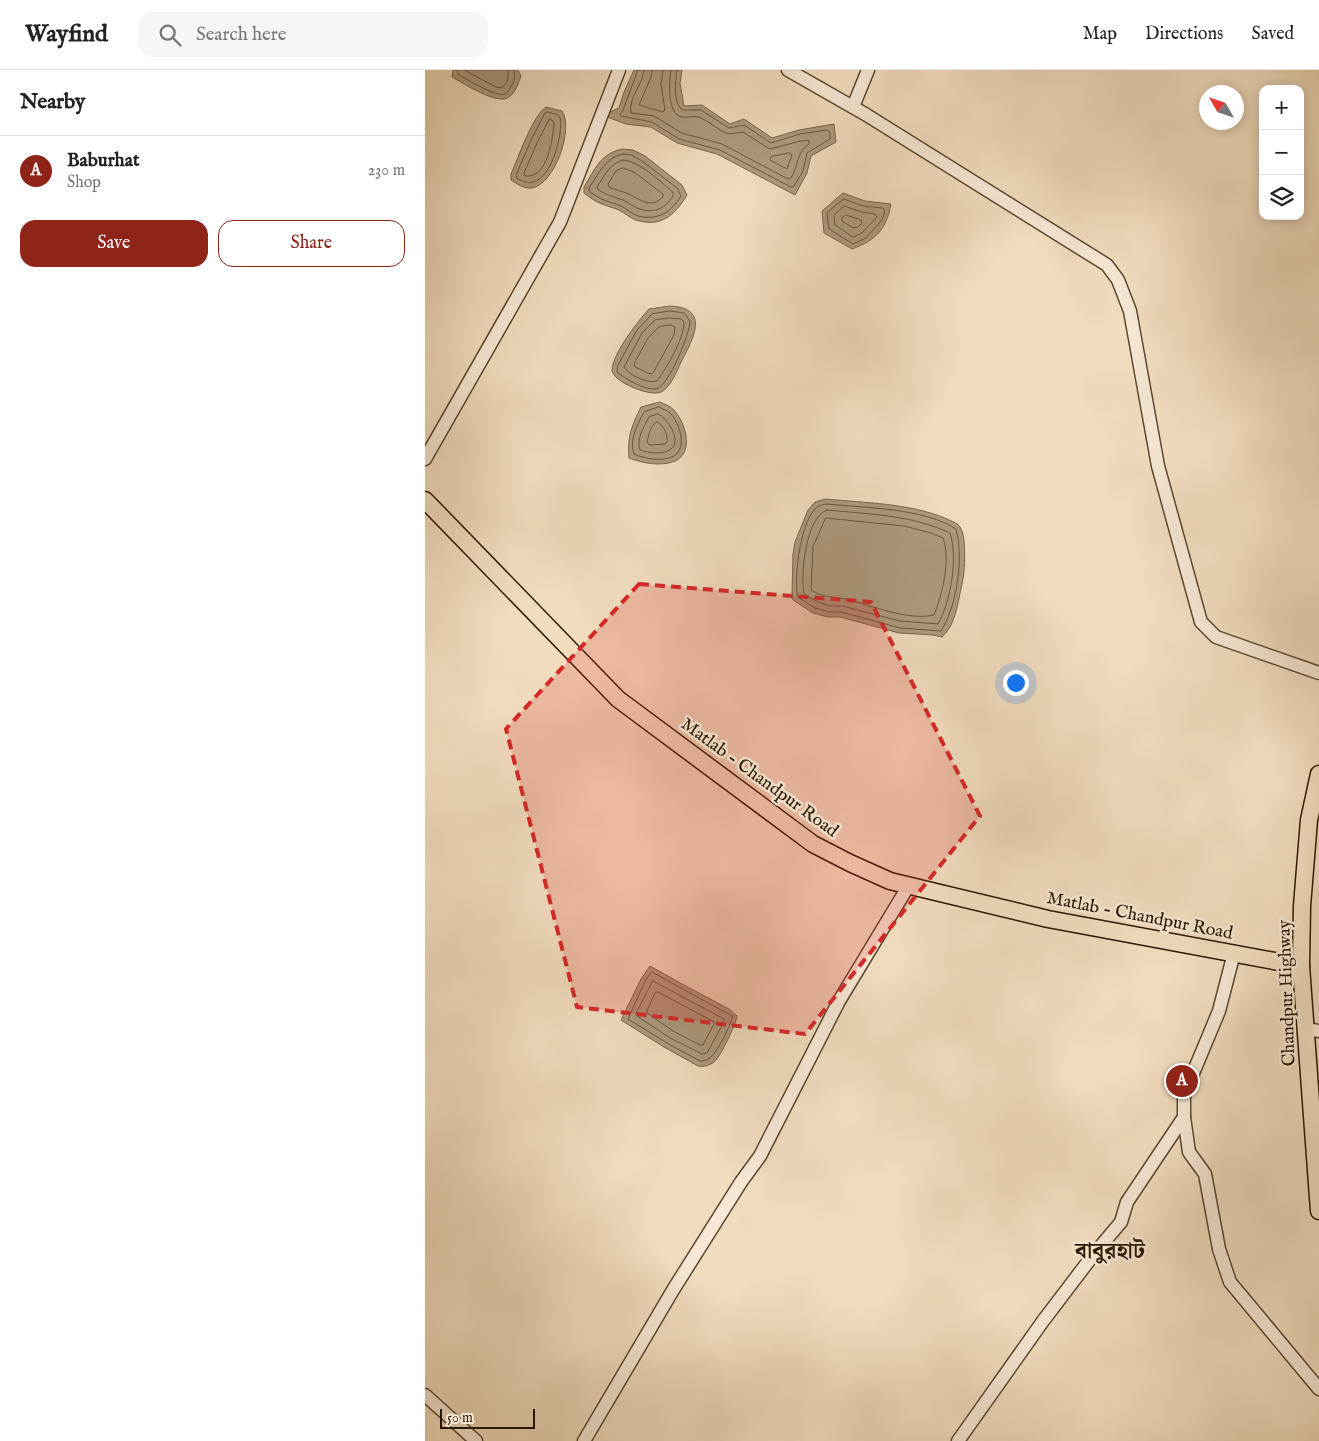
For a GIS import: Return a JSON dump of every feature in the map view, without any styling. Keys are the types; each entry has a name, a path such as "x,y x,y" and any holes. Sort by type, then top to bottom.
{"main road":[{"name":"Matlab - Chandpur Road","path":"425,500 619,699 813,844 890,881 1048,919 1301,966"},
{"name":"Chandpur Highway","path":"1319,774 1309,820 1302,906 1301,966 1312,1030 1319,1211"}],"street":[{"path":"425,459 560,222 619,70"},
{"path":"788,70 853,107 1107,265 1117,280 1130,311 1158,466 1201,622 1216,637 1319,673"},
{"path":"853,107 868,70"},
{"path":"584,1441 673,1290 741,1182 761,1156 839,1001 909,885"},
{"path":"1234,953 1219,1011 1184,1095 1184,1117 1189,1152 1205,1174 1219,1249 1230,1282 1319,1388"},
{"path":"958,1441 1043,1321 1121,1222 1127,1202 1184,1117"},
{"path":"425,1395 476,1441"}],"highlighted area":[{"path":"639,584 871,602 980,816 805,1034 577,1007 506,729"}],"water":[{"path":"453,70 518,70 521,76 517,88 509,97 497,99 481,93 452,77"},
{"path":"634,70 682,70 680,83 684,106 702,105 730,124 744,119 772,138 799,130 834,124 836,142 811,156 807,173 795,195 717,154 677,143 651,127 626,124 602,115 619,108"},
{"path":"546,107 562,111 566,130 564,142 555,166 548,177 532,188 526,188 511,180 511,174 531,127"},
{"path":"622,149 633,150 645,156 682,185 687,195 672,214 660,221 645,222 636,220 619,210 597,202 584,193 584,187 603,158"},
{"path":"843,193 865,201 891,204 886,221 879,233 868,242 852,249 824,233 822,211"},
{"path":"670,306 683,308 691,312 695,319 694,335 674,377 663,391 658,393 643,391 626,384 614,375 612,370 613,363 621,346 649,309"},
{"path":"660,402 673,409 681,421 686,436 685,451 675,461 664,464 646,463 629,458 631,431 641,407"},
{"path":"826,499 887,504 918,510 947,519 959,526 965,546 963,579 953,619 947,632 942,637 899,633 840,617 828,617 813,613 793,600 793,554 795,542 808,510 815,502"},
{"path":"650,966 729,1009 737,1016 724,1048 712,1063 706,1066 698,1066 621,1020 641,979"}],"place":[{"name":"Baburhat","path":"1182,1081"}],"district":[{"name":"বাবুরহাট","path":"1110,1250"}]}
